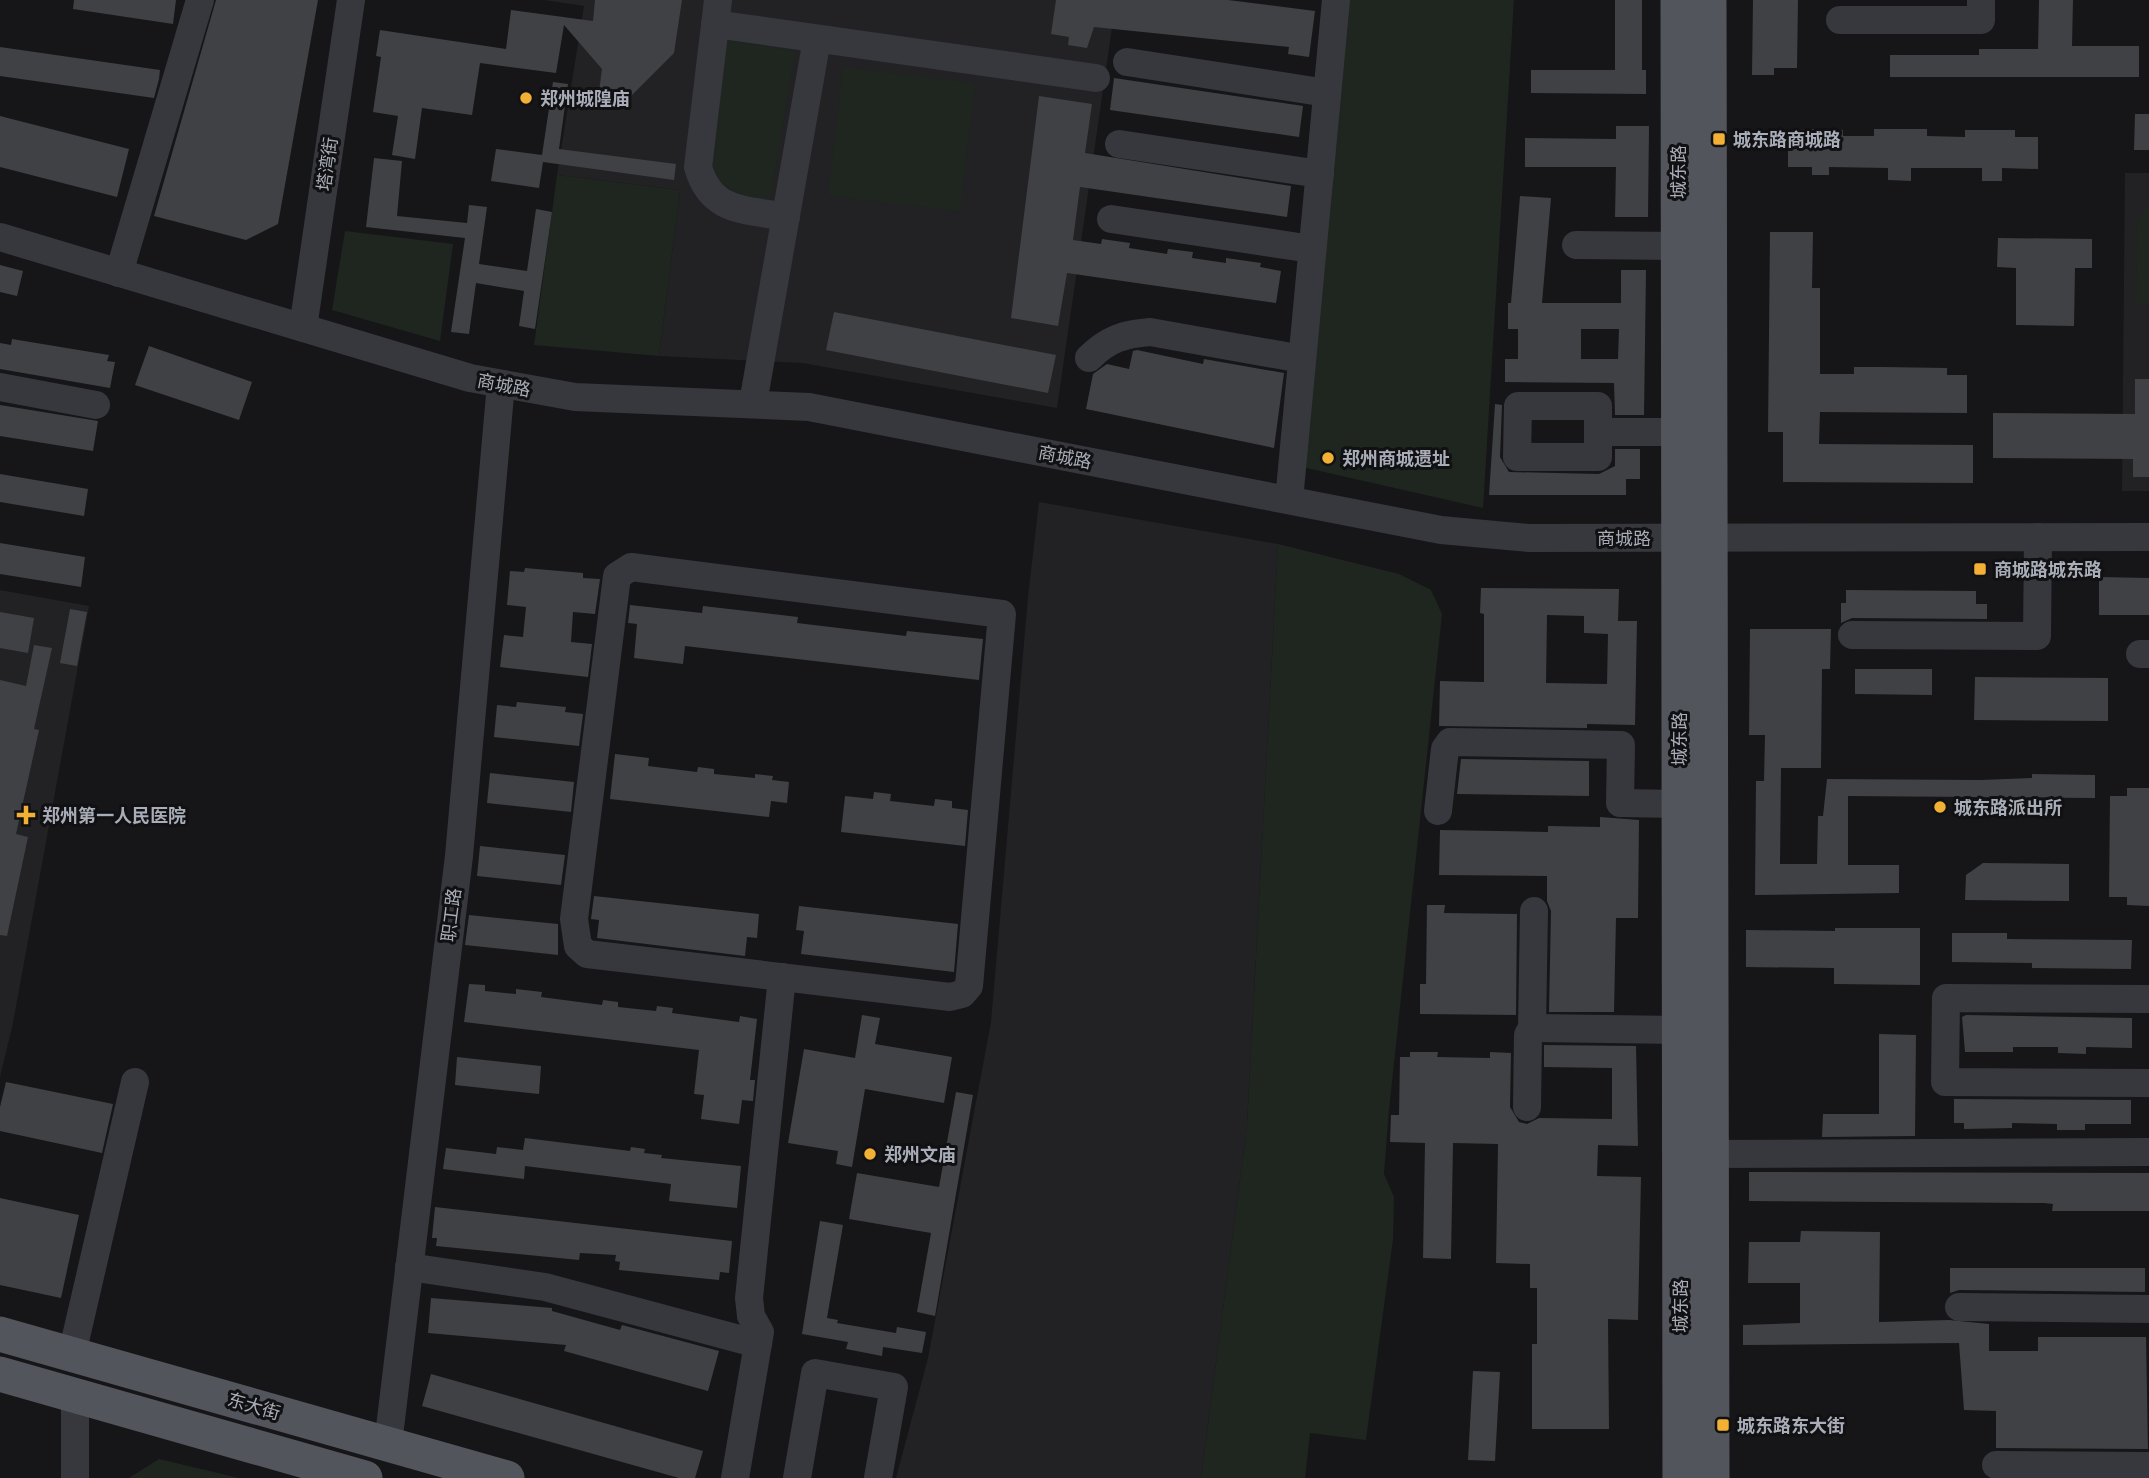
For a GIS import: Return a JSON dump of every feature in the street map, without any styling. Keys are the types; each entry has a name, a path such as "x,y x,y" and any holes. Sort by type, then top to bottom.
{"main road":[{"name":"城东路","path":"1678,0 1678,432 1695,538 1712,1154 1712,1478"},
{"name":"城东路","path":"1680,1478 1679,804 1695,538 1709,0"},
{"name":"东大街","path":"0,1334 507,1478"},
{"path":"0,1374 365,1478"}],"street":[{"path":"119,273 200,0"},
{"name":"塔湾街","path":"303,328 351,0"},
{"path":"1840,20 1981,20 1981,0"},
{"path":"1289,500 1328,93 1327,1"},
{"path":"786,217 723,204 702,181 698,167 717,12 817,38 1096,78"},
{"path":"753,403 817,38"},
{"path":"1126,62 1328,93"},
{"path":"1119,144 1320,174"},
{"path":"1111,219 1312,249"},
{"name":"商城路","path":"0,237 470,378 575,397 809,407 1420,526 1529,538 2149,537"},
{"path":"1576,245 1678,246"},
{"path":"1089,358 1105,342 1128,334 1150,332 1302,359"},
{"name":"职工路","path":"388,1444 458,856 501,384"},
{"path":"0,387 96,405"},
{"path":"1598,432 1678,432"},
{"path":"1852,635 2037,636 2038,537"},
{"path":"631,567 1002,614 969,986 962,994 950,997 782,977 587,954 578,946 574,919 617,576 631,567"},
{"path":"1438,811 1445,749 1450,742 1621,745 1620,803 1679,804"},
{"path":"1527,1107 1528,1035 1532,1028 1534,911"},
{"path":"735,1478 760,1332 751,1316 749,1298 782,977"},
{"path":"2149,999 1946,998 1945,1082 2149,1083"},
{"path":"1532,1028 1679,1030"},
{"path":"72,1354 135,1082"},
{"path":"1712,1154 2149,1152"},
{"path":"409,1267 545,1287 758,1344"},
{"path":"1959,1307 2149,1309"},
{"path":"796,1478 814,1373 894,1387 878,1478"},
{"path":"75,1395 75,1478"},
{"path":"1996,1465 2149,1466"}],"shaded area":[{"path":"544,0 1116,0 1057,408 802,363 659,356 680,190 557,175 584,6"},
{"path":"1347,0 1514,0 1483,508 1302,467"},
{"path":"727,40 795,51 770,202 734,191 719,181 707,165"},
{"path":"843,67 975,83 960,211 828,196"},
{"path":"2125,173 2149,173 2149,491 2122,491"},
{"path":"557,175 680,190 659,356 534,345"},
{"path":"2149,200 2149,303 2136,303 2137,222"},
{"path":"345,231 453,244 440,341 332,310"},
{"path":"1039,502 1278,544 1247,1126 1201,1478 896,1478 928,1358 991,1022 1028,597"},
{"path":"1278,544 1399,574 1431,590 1442,614 1389,1110 1384,1174 1394,1197 1393,1239 1366,1440 1310,1433 1305,1478 1201,1478 1247,1126"},
{"name":"郑州第一人民医院","path":"0,590 89,606 13,1023 0,1077"},
{"path":"159,1459 239,1478 129,1478"}],"building":[{"path":"74,0 176,0 173,24 73,9"},
{"path":"216,0 318,0 278,224 246,240 154,216"},
{"path":"595,0 682,0 674,53 625,102 598,99 602,69 564,25 556,73 480,63 472,115 422,108 415,159 392,155 398,116 373,112 381,57 376,56 380,30 506,49 511,10 593,21"},
{"path":"1056,0 1228,0 1315,11 1309,57 1288,54 1289,47 1094,27 1087,48 1068,45 1069,37 1051,34"},
{"path":"1615,0 1642,0 1642,70 1646,70 1646,94 1531,93 1531,70 1615,70"},
{"path":"1753,0 1798,0 1797,68 1774,68 1774,75 1752,75"},
{"path":"2039,0 2073,0 2072,46 2139,46 2139,77 1890,77 1890,55 1979,55 1979,49 2038,49"},
{"path":"0,47 160,70 154,98 0,76"},
{"path":"1114,78 1303,106 1299,137 1110,110"},
{"path":"553,82 568,84 559,149 676,164 674,180 543,162 539,188 491,181 496,149 542,155"},
{"path":"1039,96 1092,104 1085,153 1291,186 1287,217 1080,187 1073,240 1101,244 1102,239 1130,243 1129,248 1167,254 1168,249 1193,252 1192,258 1226,263 1226,258 1261,263 1260,267 1281,271 1276,303 1067,273 1058,326 1011,318"},
{"path":"2135,114 2149,114 2149,150 2134,150"},
{"path":"0,116 129,149 117,197 0,167"},
{"path":"1616,126 1649,126 1648,217 1615,217 1616,167 1525,167 1525,138 1616,139"},
{"path":"1797,129 1843,130 1843,136 1874,136 1874,129 1927,129 1927,136 1965,137 1965,130 2015,130 2015,137 2038,137 2038,169 2002,168 2002,181 1982,181 1982,168 1911,168 1911,181 1888,180 1888,168 1829,167 1829,175 1812,175 1812,167 1788,167 1788,135 1797,135"},
{"path":"374,158 402,161 397,216 467,223 469,205 487,207 479,264 527,271 536,209 552,212 535,329 519,326 524,291 476,283 469,334 451,332 465,238 366,227"},
{"path":"1520,196 1551,198 1542,303 1621,303 1621,270 1646,270 1644,415 1615,415 1614,383 1505,382 1505,359 1518,359 1518,329 1508,329 1508,303 1511,303","holes":["1581,329 1619,329 1618,359 1581,359"]},
{"path":"1770,232 1813,232 1812,288 1820,288 1820,374 1854,374 1854,367 1884,367 1947,368 1947,375 1967,375 1967,413 1820,412 1819,444 1973,445 1973,483 1783,482 1783,432 1768,432"},
{"path":"1998,238 2092,239 2092,268 2075,268 2074,326 2016,325 2016,268 1997,267"},
{"path":"0,265 23,271 17,296 0,292"},
{"path":"834,312 1056,355 1048,393 826,350"},
{"path":"12,339 109,355 107,361 115,362 110,388 0,369 0,343 11,345"},
{"path":"149,346 252,382 239,420 135,385"},
{"path":"1133,351 1203,364 1204,359 1284,373 1274,448 1086,409 1093,374 1107,364 1129,369"},
{"path":"2135,379 2149,379 2149,477 2133,477 2133,459 1993,458 1993,413 2135,414"},
{"path":"1495,404 1502,405 1500,457 1509,472 1599,474 1615,466 1615,449 1640,449 1640,479 1626,479 1626,495 1489,495"},
{"path":"0,405 98,421 93,451 0,436"},
{"path":"0,474 88,489 84,516 0,502"},
{"path":"0,543 85,557 81,587 0,574"},
{"path":"525,568 583,573 583,578 600,579 595,614 573,612 571,642 592,644 588,677 500,667 504,635 523,637 526,607 507,605 510,571 524,572"},
{"path":"2099,577 2149,578 2149,615 2099,615"},
{"path":"1481,588 1619,589 1618,621 1637,621 1635,725 1587,724 1587,728 1439,726 1440,681 1484,682 1484,614 1480,613","holes":["1547,615 1584,616 1584,633 1608,634 1607,684 1546,683"]},
{"path":"1846,590 1976,591 1976,604 1987,604 1987,619 1852,618 1841,623 1841,603 1846,603"},
{"path":"630,605 702,613 703,606 798,617 797,623 906,636 907,631 983,639 979,680 685,646 683,664 634,658 637,624 628,623"},
{"path":"70,609 87,612 77,666 60,663"},
{"path":"0,612 34,618 28,653 0,648"},
{"path":"1750,629 1831,629 1830,669 1822,669 1821,768 1781,768 1780,864 1817,864 1818,816 1823,816 1827,779 1980,780 2032,778 2032,774 2095,775 2095,798 1848,796 1848,865 1899,865 1899,893 1755,895 1756,781 1764,781 1765,735 1749,735"},
{"path":"34,645 52,648 34,729 39,730 16,834 28,837 7,936 0,935 0,680 26,686"},
{"path":"1855,669 1932,669 1932,695 1855,694"},
{"path":"1975,677 2108,678 2108,721 1974,720"},
{"path":"517,702 566,707 565,712 583,714 579,746 494,737 497,705 516,707"},
{"path":"615,754 649,758 648,766 697,772 698,767 714,769 714,774 755,778 755,774 773,776 772,780 789,782 787,803 771,801 769,817 610,799"},
{"path":"1461,759 1589,761 1589,796 1457,794"},
{"path":"490,773 574,782 571,812 487,803"},
{"path":"2127,788 2149,788 2149,906 2127,905 2127,897 2109,897 2110,796 2127,796"},
{"path":"874,792 891,794 890,801 934,806 935,799 952,801 952,808 968,810 965,846 841,832 845,796 873,799"},
{"path":"1600,817 1639,820 1638,918 1616,918 1614,1012 1549,1012 1551,911 1547,901 1547,876 1439,875 1440,830 1548,832 1548,826 1600,827"},
{"path":"480,846 565,855 561,885 477,876"},
{"path":"1983,863 2069,864 2069,901 1965,900 1966,875"},
{"path":"594,896 759,914 757,938 747,937 745,956 597,938 599,920 591,919"},
{"path":"1427,905 1445,905 1444,913 1517,914 1516,1015 1420,1014 1420,984 1426,984"},
{"path":"799,906 958,924 954,972 801,954 804,931 796,930"},
{"path":"469,915 558,924 558,955 465,945"},
{"path":"1835,928 1920,928 1920,985 1834,984 1834,968 1746,967 1746,930 1835,931"},
{"path":"1952,933 2007,933 2007,939 2132,940 2131,969 2032,968 2032,963 1952,962"},
{"path":"469,984 485,985 485,991 516,994 516,989 542,992 541,997 602,1005 603,1000 618,1002 618,1007 656,1011 657,1006 673,1008 672,1013 739,1022 740,1016 757,1019 750,1080 755,1080 753,1101 742,1100 739,1124 701,1119 704,1095 694,1094 699,1050 464,1022"},
{"path":"862,1015 880,1018 875,1044 952,1057 944,1103 865,1089 852,1167 836,1164 838,1151 788,1143 804,1049 855,1058"},
{"path":"1962,1017 2132,1018 2132,1048 2086,1047 2086,1054 2058,1053 2058,1047 2013,1047 2013,1052 1965,1052"},
{"path":"1879,1034 1916,1035 1915,1136 1822,1137 1823,1114 1879,1114"},
{"path":"1544,1045 1636,1046 1638,1146 1598,1145 1597,1176 1641,1177 1638,1320 1608,1319 1609,1429 1532,1429 1532,1344 1537,1344 1537,1288 1530,1288 1530,1264 1496,1263 1498,1144 1453,1143 1451,1259 1423,1258 1425,1143 1390,1142 1391,1115 1399,1115 1400,1057 1410,1057 1410,1052 1438,1052 1437,1057 1490,1058 1490,1052 1511,1053 1510,1107 1519,1122 1527,1124 1539,1118 1612,1119 1612,1068 1544,1067"},
{"path":"457,1057 541,1066 539,1094 455,1085"},
{"path":"6,1082 113,1104 102,1153 0,1131 0,1107"},
{"path":"956,1092 973,1095 935,1316 917,1312 931,1233 849,1219 857,1173 939,1187"},
{"path":"1954,1099 2131,1100 2131,1124 2085,1124 2085,1130 2057,1130 2057,1124 2012,1123 2012,1128 1964,1129 1964,1123 1954,1123"},
{"path":"525,1138 630,1151 631,1147 645,1149 644,1153 662,1155 661,1158 741,1166 737,1208 669,1201 671,1184 525,1166 524,1179 443,1169 446,1148 496,1154 497,1147 523,1150"},
{"path":"1749,1172 2149,1173 2149,1211 2052,1211 2053,1204 2044,1203 1749,1201"},
{"path":"0,1198 79,1215 61,1298 0,1285"},
{"path":"435,1207 732,1241 729,1273 720,1272 719,1280 619,1270 620,1262 615,1261 616,1255 580,1253 579,1260 436,1246 437,1238 432,1238"},
{"path":"820,1221 843,1225 827,1318 838,1320 837,1323 896,1333 897,1327 926,1332 922,1353 883,1347 882,1356 846,1349 848,1342 802,1334"},
{"path":"1801,1231 1880,1232 1879,1322 1949,1320 1989,1324 1989,1351 2038,1351 2038,1337 2146,1337 2148,1449 1996,1448 1996,1411 1964,1410 1959,1343 1743,1345 1743,1325 1800,1323 1800,1283 1748,1283 1749,1242 1800,1242"},
{"path":"1950,1268 2145,1268 2145,1292 1959,1290 1950,1293"},
{"path":"431,1298 552,1308 552,1311 620,1330 622,1325 719,1351 708,1391 564,1351 566,1345 428,1333"},
{"path":"1473,1371 1500,1372 1495,1461 1468,1460"},
{"path":"431,1374 703,1451 695,1478 679,1478 422,1406"}],"place":[{"name":"郑州城隍庙","path":"526,98"},
{"name":"城东路商城路","path":"1719,139"},
{"name":"郑州商城遗址","path":"1328,458"},
{"name":"商城路城东路","path":"1980,569"},
{"name":"城东路派出所","path":"1940,807"},
{"name":"郑州第一人民医院","path":"26,815"},
{"name":"郑州文庙","path":"870,1154"},
{"name":"城东路东大街","path":"1723,1425"}]}
